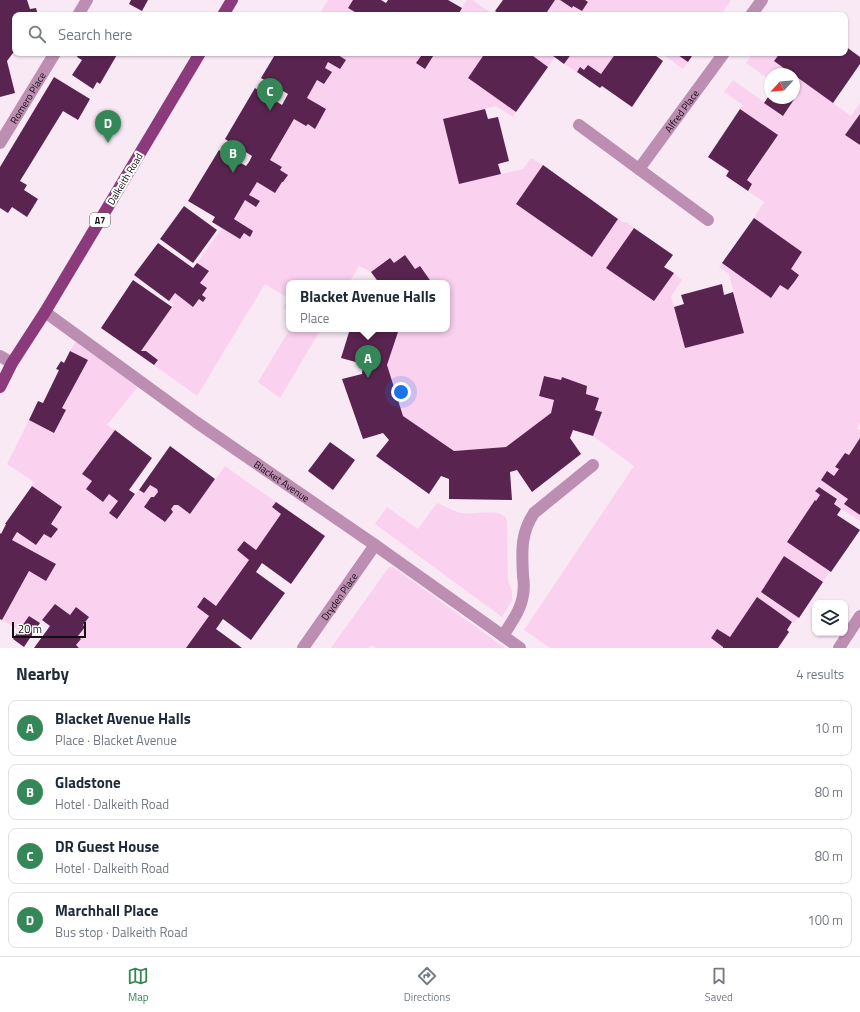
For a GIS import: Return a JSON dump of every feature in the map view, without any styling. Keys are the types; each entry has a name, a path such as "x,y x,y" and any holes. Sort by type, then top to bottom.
{"main road":[{"path":"225,12 232,0"},
{"name":"Dalkeith Road","path":"0,387 12,363 45,312 198,56"}],"street":[{"path":"80,12 87,0"},
{"path":"753,12 762,0"},
{"name":"Romero Place","path":"0,143 53,56"},
{"name":"Alfred Place","path":"639,169 722,56"},
{"path":"579,125 708,220"},
{"name":"Blacket Avenue","path":"45,312 196,422 375,545 520,648"},
{"path":"0,356 12,363"},
{"path":"504,636 522,604 524,594 523,540 529,520 534,513 594,465"},
{"name":"Dryden Place","path":"303,648 375,545"},
{"path":"839,648 860,616"}],"shaded area":[{"path":"328,0 353,0 348,8 355,12 321,12"},
{"path":"467,0 472,0 490,12 460,12"},
{"path":"555,0 560,0 571,8 573,6 582,11 588,2 585,0 731,0 723,12 547,12"},
{"path":"340,56 421,56 416,63 425,69 433,56 483,56 468,78 516,112 513,117 496,106 443,119 459,184 523,169 531,158 543,165 516,204 592,257 618,219 624,223 626,222 634,228 606,268 654,301 674,273 682,280 671,296 685,348 744,333 729,274 719,267 722,263 771,298 780,285 788,290 795,281 791,269 802,253 754,218 764,202 748,191 752,184 747,180 740,109 743,105 724,92 733,80 764,102 764,104 766,104 783,116 791,104 800,104 800,79 851,116 860,103 860,114 845,135 860,145 860,423 857,428 860,430 860,438 849,455 845,453 835,467 839,469 848,499 845,504 860,515 860,521 834,504 837,499 818,487 815,491 820,495 816,501 815,500 787,542 830,571 823,582 784,556 761,592 798,617 794,623 757,598 730,637 717,630 711,638 723,648 550,648 524,630 634,466 593,436 602,412 595,410 599,399 586,394 587,386 562,377 561,380 544,376 539,396 554,400 551,413 506,447 454,451 403,416 387,365 398,332 450,332 450,280 430,280 420,266 415,269 394,263 389,258 371,272 359,266 351,280 286,280 286,297 265,284 197,396 154,365 158,359 146,351 141,351 174,304 169,301 175,293 193,306 199,299 203,302 206,298 202,295 200,283 209,271 197,263 222,228 240,239 244,233 250,237 253,231 234,219 245,200 256,207 259,202 249,195 257,182 283,182 287,175 280,170 282,167 270,160 294,119 306,126 308,124 315,128 326,109 307,98 317,80 324,84 332,72 325,68 328,62 340,69 346,60"},
{"path":"533,56 555,57 548,67"},
{"path":"570,56 614,56 601,74 588,65 584,70 580,67 577,72 564,64"},
{"path":"665,56 679,56 688,62 683,69"},
{"path":"751,56 778,56 774,61 784,68 764,68 764,76 746,63"},
{"path":"286,302 286,310 283,308"},
{"path":"288,332 319,332 280,398 258,382"},
{"path":"76,341 139,385 107,425 115,430 83,474 92,481 86,489 103,502 109,494 118,501 109,513 118,519 139,490 144,493 150,485 157,489 158,492 154,497 151,497 144,507 165,522 173,512 171,509 174,505 178,505 190,514 225,466 276,502 272,507 281,514 256,550 244,541 237,550 249,560 216,606 204,597 197,607 209,616 186,648 79,648 76,645 81,639 78,636 85,627 83,625 89,617 76,607 70,615 55,604 40,623 29,616 19,630 2,620 29,571 46,581 56,564 12,540 17,532 36,545 44,534 51,538 57,529 51,524 62,507 32,486 34,482 7,464 29,420 54,433 66,411 62,408 87,360 70,351"},
{"path":"437,503 461,513 491,512 502,514 506,518 508,581 512,591 512,601 502,617 375,524 387,507 418,529"},
{"path":"389,567 393,567 505,648 376,648 371,645 369,648 331,648"}],"building":[{"path":"0,0 27,0 30,9 36,8 37,12 12,12 12,54 7,61 15,93 0,97"},
{"path":"131,0 148,0 142,11 129,4"},
{"path":"353,0 381,0 386,3 388,0 448,0 462,8 460,12 355,12 348,8"},
{"path":"503,0 555,0 547,12 495,11"},
{"path":"560,0 585,0 588,2 582,11 573,6 572,8"},
{"path":"848,48 860,57 860,64 833,103 800,79 800,68 784,68 774,61 778,56 848,56"},
{"path":"116,56 100,84 97,82 93,89 72,75 82,60 77,57"},
{"path":"274,56 340,56 346,60 340,69 328,62 325,68 332,72 324,84 317,80 307,98 326,109 315,129 308,124 306,126 294,119 270,160 282,167 280,170 288,175 283,182 275,193 257,182 249,195 260,201 256,207 245,200 234,219 253,231 250,237 244,233 240,239 212,222 215,217 188,201 219,150 246,166 249,162 252,156 225,139 255,88 282,105 288,94 261,78"},
{"path":"421,56 433,56 425,69 416,63"},
{"path":"483,56 533,56 548,67 516,112 468,78"},
{"path":"553,56 570,56 564,64"},
{"path":"614,56 656,56 663,61 632,107 602,86 600,88 577,72 580,67 584,70 588,65 601,74"},
{"path":"679,56 692,56 688,62"},
{"path":"54,77 90,99 78,120 63,111 20,181 27,185 24,190 38,199 27,217 12,207 8,213 0,208 0,167"},
{"path":"765,104 791,104 783,116"},
{"path":"485,109 488,119 498,117 509,161 498,164 501,174 459,184 443,119"},
{"path":"740,109 778,135 747,180 752,184 748,191 726,176 729,171 708,157"},
{"path":"860,114 860,145 845,135"},
{"path":"543,165 618,219 592,257 516,204"},
{"path":"184,206 217,230 193,263 160,239"},
{"path":"754,218 802,252 791,269 799,275 795,281 788,290 780,285 771,298 722,263"},
{"path":"634,228 673,255 664,267 674,273 654,301 606,268"},
{"path":"158,243 193,268 197,263 209,271 200,283 207,288 202,295 206,298 203,302 199,299 193,307 175,293 169,301 134,275"},
{"path":"405,255 415,269 420,266 430,280 377,280 371,272 390,258 394,263"},
{"path":"133,280 172,307 141,351 146,351 158,360 154,365 101,328"},
{"path":"722,284 724,295 733,292 744,333 685,348 674,307 684,304 681,295"},
{"path":"349,332 398,332 387,365 403,416 454,451 506,447 551,413 554,400 539,396 544,376 561,380 562,377 587,386 586,394 599,398 595,410 602,412 593,436 573,430 570,438 581,454 532,492 517,470 510,472 512,500 449,499 449,479 441,476 429,494 376,456 389,440 383,433 363,439 342,379 362,374 363,364 341,358"},
{"path":"70,351 88,360 62,408 66,410 54,433 29,420 38,401 43,403 59,370 56,369 61,361 64,363"},
{"path":"115,430 152,458 129,490 135,494 117,519 109,513 118,501 109,494 103,502 86,489 92,481 82,474"},
{"path":"860,438 860,515 844,504 848,499 821,480 827,471 834,476 839,469 835,467 845,453 849,455"},
{"path":"330,442 355,460 333,490 308,471"},
{"path":"170,446 215,479 190,514 178,505 174,505 171,509 173,512 165,522 144,507 151,497 154,497 158,492 157,489 150,485 144,493 139,490"},
{"path":"32,486 62,507 51,524 58,529 51,538 44,534 36,545 17,532 12,540 56,564 46,581 29,571 2,620 0,619 0,533 1,534 5,524"},
{"path":"819,487 837,499 834,504 841,509 837,515 860,530 831,572 787,542 815,500 816,501 820,495 815,491"},
{"path":"276,502 325,536 291,584 262,563 256,572 285,593 251,640 223,619 216,629 242,648 186,648 209,616 197,607 204,597 216,606 249,560 237,550 244,541 256,550 281,514 272,507"},
{"path":"784,556 823,582 799,618 761,592"},
{"path":"757,597 792,622 787,630 789,632 778,648 723,648 711,638 717,629 730,637"},
{"path":"55,604 70,615 76,607 89,617 83,625 85,627 78,636 81,639 76,645 79,648 34,648 50,626 42,620"},
{"path":"29,616 40,623 24,647 13,639"}],"place":[{"name":"DR Guest House","path":"270,111"},
{"name":"Marchhall Place","path":"108,143"},
{"name":"Gladstone","path":"233,173"},
{"name":"Blacket Avenue Halls","path":"368,378"}]}
